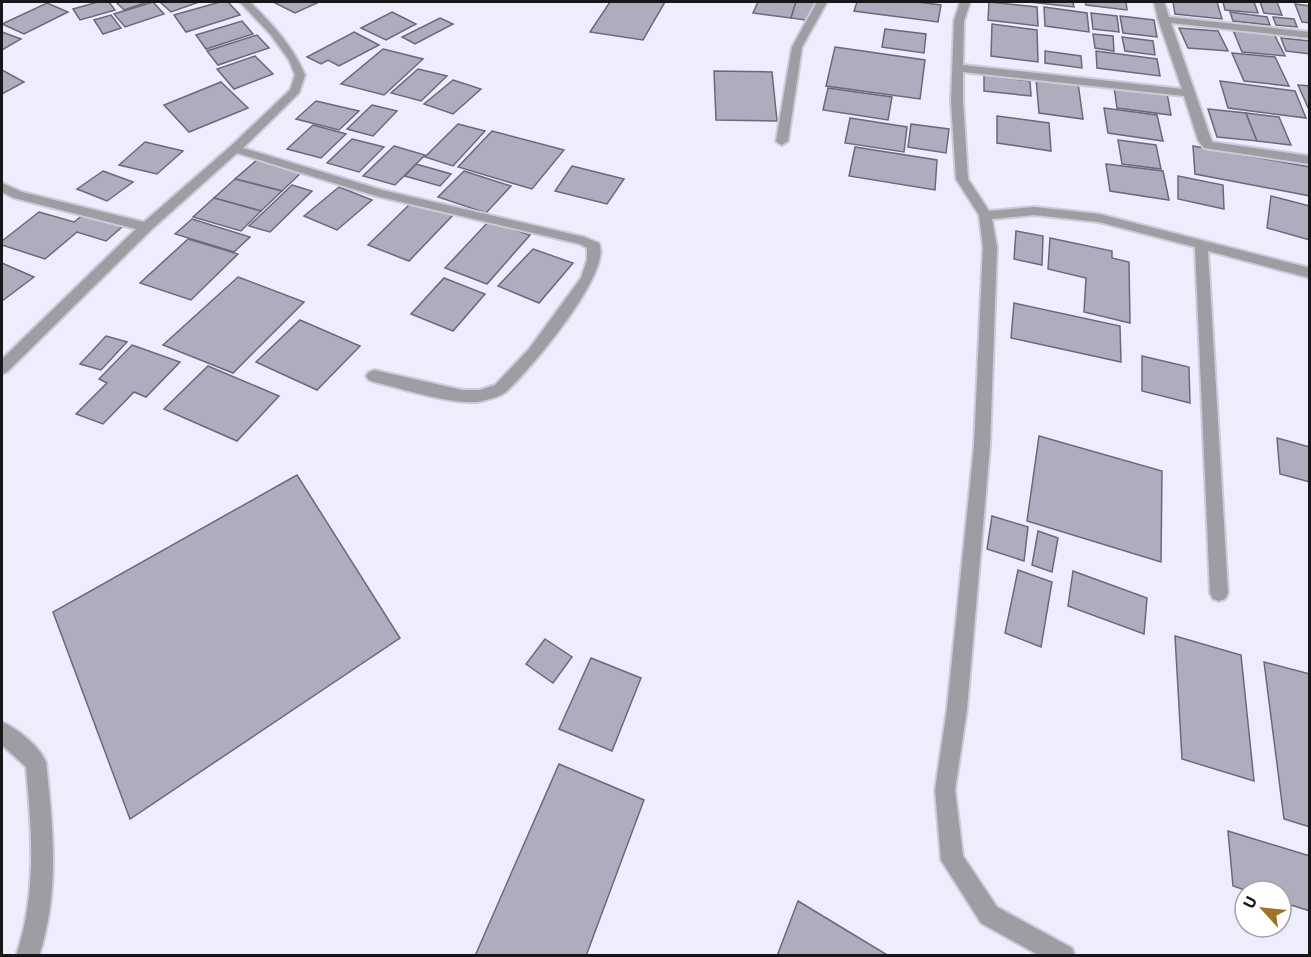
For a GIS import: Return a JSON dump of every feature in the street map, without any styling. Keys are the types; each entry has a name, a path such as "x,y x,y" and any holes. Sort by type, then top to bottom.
{"street":[{"path":"2,368 146,227 235,149 295,91 300,75 294,60 275,33 245,2"},
{"path":"782,141 797,47 822,2"},
{"path":"965,2 959,21 957,102 963,179 985,215 990,247 982,446 957,709 945,790 952,860 989,915 1064,956"},
{"path":"1159,2 1204,140 1208,145 1310,160"},
{"path":"1163,19 1310,35"},
{"path":"958,68 1189,93"},
{"path":"235,149 380,193 584,241 594,246 594,260 587,279 534,353 500,389 480,396 462,396 374,376"},
{"path":"2,187 18,195 146,227"},
{"path":"985,215 1034,211 1099,218 1310,273"},
{"path":"1201,244 1219,594"},
{"path":"2,732 36,762 45,857 35,935 27,956"}],"building":[{"path":"98,2 109,2 115,10 80,20 73,9"},
{"path":"116,2 148,2 124,10"},
{"path":"153,2 164,14 125,27 114,14"},
{"path":"160,2 199,2 171,12"},
{"path":"220,2 228,2 240,15 186,32 174,15"},
{"path":"319,2 295,13 275,3"},
{"path":"610,2 665,2 643,40 590,32"},
{"path":"758,2 796,2 791,18 753,13"},
{"path":"796,2 818,2 812,21 791,18"},
{"path":"857,2 917,2 941,5 938,22 854,11"},
{"path":"989,2 1037,7 1038,26 988,20"},
{"path":"1029,2 1073,2 1074,7"},
{"path":"1085,2 1126,2 1127,10 1086,5"},
{"path":"1173,2 1217,2 1222,19 1175,14"},
{"path":"1223,2 1254,2 1258,13 1225,10"},
{"path":"1260,2 1277,2 1282,15 1264,13"},
{"path":"47,3 68,12 24,34 2,24"},
{"path":"1295,4 1310,6 1310,23 1302,22"},
{"path":"1044,7 1087,13 1089,32 1045,26"},
{"path":"392,12 416,24 386,40 361,28"},
{"path":"1230,12 1267,17 1270,25 1233,21"},
{"path":"1091,13 1117,16 1119,32 1093,29"},
{"path":"111,15 121,28 103,34 94,20"},
{"path":"1120,16 1154,20 1157,37 1123,33"},
{"path":"1273,17 1294,19 1297,27 1276,25"},
{"path":"440,18 453,24 415,44 402,37"},
{"path":"242,21 253,34 206,49 196,35"},
{"path":"992,24 1037,30 1038,62 991,56"},
{"path":"1179,28 1218,31 1228,51 1188,48"},
{"path":"885,29 926,34 924,53 882,47"},
{"path":"1233,30 1274,34 1285,56 1242,52"},
{"path":"2,32 21,39 2,50"},
{"path":"354,32 379,45 339,66 328,60 321,64 307,57"},
{"path":"1093,34 1113,36 1114,51 1095,48"},
{"path":"257,35 269,48 218,65 207,51"},
{"path":"1122,37 1153,41 1155,55 1125,51"},
{"path":"1281,38 1310,41 1310,54 1286,51"},
{"path":"835,47 925,60 920,99 826,86"},
{"path":"383,49 423,59 384,95 341,84"},
{"path":"1045,51 1081,56 1082,68 1045,63"},
{"path":"1096,51 1157,59 1160,76 1097,68"},
{"path":"1232,53 1275,57 1289,86 1244,81"},
{"path":"255,56 273,74 234,89 217,69"},
{"path":"418,69 447,76 421,101 391,93"},
{"path":"2,70 24,82 2,94"},
{"path":"714,71 772,72 777,121 716,120"},
{"path":"984,75 1030,81 1031,96 984,91"},
{"path":"1036,78 1078,83 1083,119 1039,113"},
{"path":"453,80 481,89 453,114 424,104"},
{"path":"1220,81 1295,91 1306,118 1228,108"},
{"path":"221,82 248,108 189,132 164,105"},
{"path":"1298,85 1310,86 1310,112"},
{"path":"1114,87 1167,93 1171,115 1117,108"},
{"path":"828,88 892,97 888,120 823,110"},
{"path":"316,101 359,111 339,130 296,119"},
{"path":"372,105 397,111 373,136 347,129"},
{"path":"1104,108 1157,115 1163,141 1108,133"},
{"path":"1208,109 1246,113 1257,141 1217,137"},
{"path":"1246,113 1279,117 1291,145 1257,141"},
{"path":"997,116 1049,123 1051,151 997,143"},
{"path":"850,118 907,127 904,152 845,143"},
{"path":"458,124 485,131 453,166 425,157"},
{"path":"911,124 949,129 946,153 908,147"},
{"path":"313,125 346,134 321,158 287,149"},
{"path":"492,131 564,150 532,189 458,167"},
{"path":"352,139 384,147 359,172 327,163"},
{"path":"1118,140 1156,145 1161,169 1122,164"},
{"path":"145,142 183,151 157,174 119,165"},
{"path":"394,146 425,155 395,185 363,176"},
{"path":"1193,146 1310,167 1310,196 1195,174"},
{"path":"855,147 937,160 935,190 849,176"},
{"path":"257,160 302,172 282,191 235,179"},
{"path":"416,164 451,174 440,186 405,176"},
{"path":"1106,164 1163,171 1169,200 1110,191"},
{"path":"572,166 624,179 607,204 555,191"},
{"path":"103,171 133,182 107,201 77,189"},
{"path":"464,171 511,186 486,213 438,197"},
{"path":"1178,176 1223,185 1224,209 1178,199"},
{"path":"235,179 282,191 261,211 214,198"},
{"path":"292,185 312,191 270,232 249,226"},
{"path":"339,187 372,200 337,230 304,216"},
{"path":"1271,196 1310,206 1310,240 1267,228"},
{"path":"214,198 261,211 241,231 193,217"},
{"path":"413,201 453,215 409,261 368,245"},
{"path":"39,212 74,222 84,214 123,226 106,241 77,232 45,259 2,245 2,241"},
{"path":"192,219 250,237 234,252 175,234"},
{"path":"489,221 530,235 487,284 445,268"},
{"path":"1016,231 1043,236 1042,265 1014,259"},
{"path":"1050,238 1112,251 1112,258 1129,262 1130,323 1084,312 1086,278 1048,269"},
{"path":"188,239 238,254 191,300 140,283"},
{"path":"533,249 573,263 539,303 498,286"},
{"path":"2,263 34,277 2,301"},
{"path":"238,277 304,302 233,373 163,345"},
{"path":"444,278 485,294 453,331 411,314"},
{"path":"1014,303 1120,326 1121,362 1011,338"},
{"path":"300,320 360,346 317,390 256,362"},
{"path":"106,336 127,342 101,370 80,364"},
{"path":"132,345 180,362 146,397 134,392 103,424 76,414 107,383 99,379"},
{"path":"1142,356 1189,367 1190,403 1142,391"},
{"path":"208,366 279,396 237,441 164,409"},
{"path":"1039,436 1162,471 1161,562 1027,521"},
{"path":"1277,438 1310,447 1310,482 1280,474"},
{"path":"297,475 400,638 130,819 53,612"},
{"path":"992,516 1028,527 1024,561 987,549"},
{"path":"1038,531 1058,538 1052,572 1032,565"},
{"path":"1018,570 1052,582 1041,647 1005,633"},
{"path":"1073,571 1147,598 1144,634 1068,606"},
{"path":"1175,636 1241,655 1254,781 1182,759"},
{"path":"545,639 572,657 553,683 526,664"},
{"path":"591,658 641,678 612,751 559,729"},
{"path":"1264,662 1310,674 1310,827 1284,819"},
{"path":"559,764 644,800 586,956 475,956"},
{"path":"1228,831 1310,856 1310,911 1293,906 1293,879 1233,879 1233,886"},
{"path":"798,901 889,956 777,956"}]}
